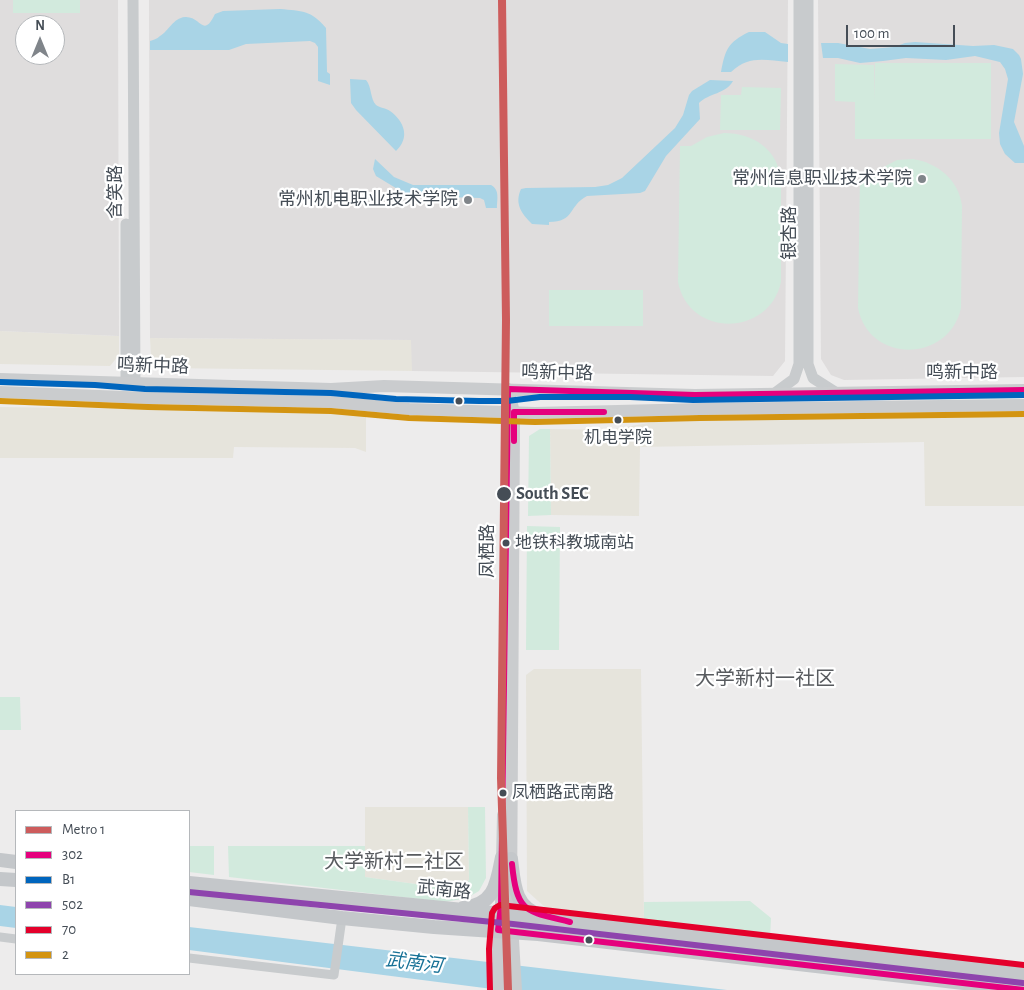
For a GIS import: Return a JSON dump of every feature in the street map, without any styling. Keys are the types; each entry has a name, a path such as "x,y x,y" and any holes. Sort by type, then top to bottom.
{"main road":[{"name":"鸣新中路","path":"0,378 331,389 384,386 695,395 1024,390"},
{"name":"凤栖路","path":"508,389 510,412 506,915 513,932 516,990"},
{"name":"鸣新中路","path":"0,392 148,398 331,402 409,409 535,413 1024,405"},
{"path":"445,909 468,907 484,901 496,887 506,858"},
{"path":"506,858 520,900 531,912 566,922"},
{"path":"0,860 15,862"},
{"path":"0,878 15,880"},
{"name":"武南路","path":"190,883 506,915 1024,974"},
{"name":"武南路","path":"190,899 342,918 434,927 498,930 1024,990"},
{"name":"凤栖路","path":"499,990 498,930 506,915"}],"street":[{"name":"含笑路","path":"127,0 131,383"},
{"name":"含笑路","path":"131,383 133,0"},
{"name":"银杏路","path":"775,393 794,379 799,364 799,0"},
{"name":"银杏路","path":"808,0 808,364 813,378 835,392"},
{"path":"190,958 334,975 342,918"},
{"path":"0,937 15,939"}],"shaded area":[{"path":"0,0 118,0 119,336 0,331"},
{"name":"常州机电职业技术学院","path":"149,0 788,0 785,361 773,376 412,371 411,340 150,338"},
{"name":"常州信息职业技术学院","path":"818,0 1024,0 1024,377 844,380 831,375 821,359"},
{"path":"0,331 119,336 119,355 110,366 0,364"},
{"path":"150,338 412,340 412,371 163,368 154,365 151,357"},
{"path":"0,407 366,412 366,452 355,448 234,447 233,458 0,458"},
{"path":"1024,415 1024,506 925,506 924,442 640,447 639,516 551,515 550,429 609,430 671,419"},
{"path":"534,669 641,669 644,921 547,909 527,891 526,675"},
{"path":"365,807 468,807 469,880 459,890 365,877"}],"green space":[{"path":"13,0 80,0 80,13 13,13"},
{"path":"875,63 991,63 991,139 855,139 855,102 835,101 835,64 874,65 874,101"},
{"path":"742,87 781,88 780,130 720,130 721,95 741,95"},
{"path":"724,133 745,136 762,145 775,160 781,180 781,282 774,300 761,313 746,321 729,324 712,321 697,313 685,300 678,282 680,146 691,146 707,137"},
{"path":"913,159 931,164 946,174 957,188 960,197 962,206 961,308 954,326 941,339 926,347 909,350 892,347 877,339 865,326 858,308 860,173 872,173 897,160"},
{"path":"549,290 643,290 643,326 549,326"},
{"path":"540,429 550,429 551,515 528,516 529,436"},
{"path":"527,526 560,527 559,650 526,650"},
{"path":"0,697 20,697 21,730 0,730"},
{"path":"468,807 485,807 486,878 479,891 467,898 445,902 229,877 228,846 365,846 365,877 459,890 469,880"},
{"path":"190,846 214,846 214,875 190,872"},
{"path":"750,901 771,918 770,939 644,921 644,902"}],"water":[{"path":"280,9 306,12 321,22 326,28 327,72 330,74 330,85 318,81 318,47 310,41 246,44 229,50 150,50 150,41 159,37 174,22 181,18 190,18 204,26 208,25 215,14 223,11"},
{"path":"749,32 765,32 781,43 788,44 788,62 751,61 744,63 731,72 721,72 726,52 732,43"},
{"path":"915,42 973,46 994,45 1013,49 1019,55 1023,74 1014,122 1024,146 1024,163 1015,163 1005,154 1000,144 999,133 1008,79 1005,69 1000,62 975,56 946,60 906,58 860,63 838,58 823,58 821,43 838,43 870,49 894,47"},
{"path":"350,79 366,80 376,105 390,111 399,120 404,130 404,136 396,151 351,103"},
{"path":"710,80 733,81 726,89 699,103 700,119 666,156 645,191 640,193 587,196 567,216 557,221 549,222 549,225 532,224 525,216 520,208 518,199 521,189 595,187 608,185 622,178 675,128 683,115 692,91"},
{"path":"375,159 394,177 413,185 491,185 497,192 497,208 486,208 484,200 480,198 409,196 376,176 373,169"},
{"path":"0,905 15,907 15,928 0,926"},
{"name":"武南河","path":"190,927 727,990 500,990 190,950"}],"metro line":[{"name":"1","path":"502,0 506,320 501,778 508,990"}],"transit line":[{"name":"B1","path":"0,382 95,385 145,389 331,393 396,399 479,401 507,401 540,397 630,397 693,400 1024,395"},
{"name":"302","path":"1024,390 695,395 508,389 501,906 498,930 1024,990"},
{"name":"2","path":"0,401 148,407 331,411 409,418 535,422 1024,414"},
{"name":"302","path":"514,441 514,412 604,412"},
{"name":"302","path":"512,864 517,893 526,908 543,915 570,922"},
{"name":"502","path":"190,892 513,924 1023,983"},
{"name":"70","path":"490,990 489,949 492,913 500,905 1024,965"}],"place":[{"name":"常州信息职业技术学院","path":"922,179"},
{"name":"常州机电职业技术学院","path":"468,200"},
{"name":"机电学院","path":"618,420"},
{"name":"South SEC","path":"504,494"},
{"name":"地铁科教城南站","path":"506,543"},
{"name":"凤栖路武南路","path":"503,793"}],"district":[{"name":"大学新村一社区","path":"765,679"},
{"name":"大学新村二社区","path":"394,862"}]}
